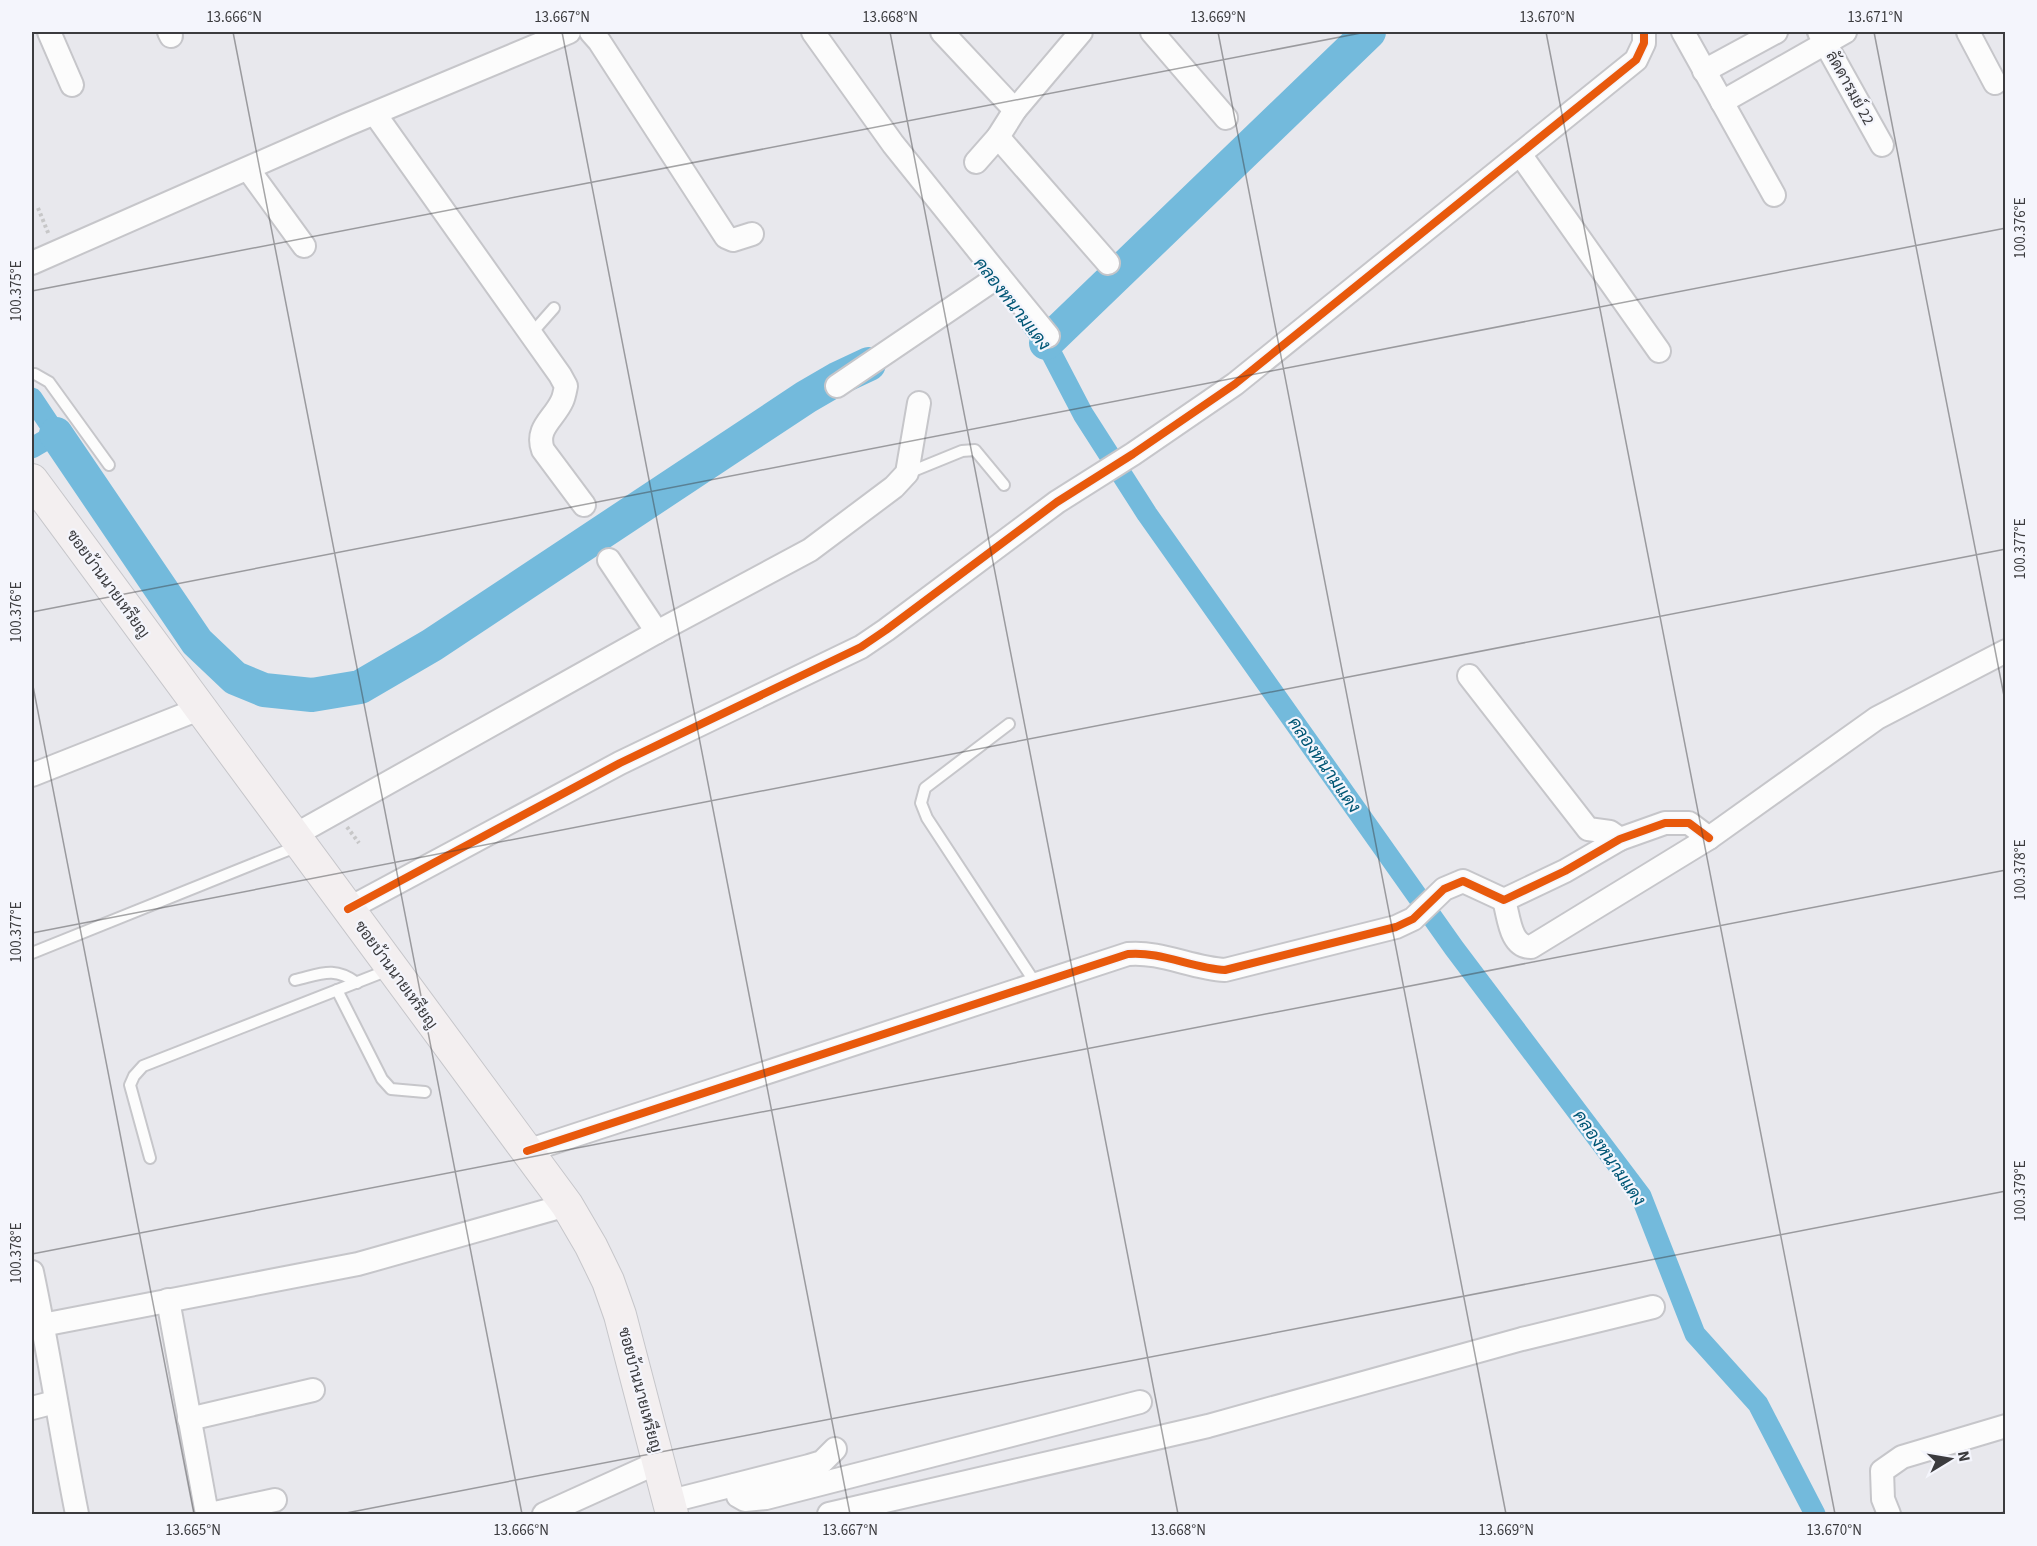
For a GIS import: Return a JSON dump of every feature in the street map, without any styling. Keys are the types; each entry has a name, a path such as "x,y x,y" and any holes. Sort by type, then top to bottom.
{"street":[{"path":"49,32 72,85"},
{"path":"32,263 248,168 569,32"},
{"path":"591,32 606,51 726,237 733,240 752,234"},
{"path":"813,32 991,281 1048,336"},
{"path":"942,32 1015,110"},
{"path":"976,162 998,137 1015,110 1081,32"},
{"path":"1152,32 1226,118"},
{"path":"348,909 620,763 861,647 1057,502 1133,454 1235,384 1636,60 1644,43 1644,32"},
{"path":"1683,32 1774,195"},
{"path":"1704,71 1776,32"},
{"path":"1722,102 1822,37 1845,32"},
{"path":"1968,32 1995,83"},
{"name":"ลัดดารมย์ 22","path":"1822,37 1882,145"},
{"path":"375,114 566,386 562,401 539,440 543,450 584,505"},
{"path":"998,137 1108,263"},
{"path":"1520,154 1659,351"},
{"path":"248,168 304,246"},
{"path":"837,386 991,281"},
{"path":"297,841 657,632 810,550 894,487 908,473 919,403"},
{"name":"ซอยบ้านนายเหรียญ","path":"32,480 567,1205 591,1246 608,1281 620,1314 670,1508"},
{"path":"609,560 657,632"},
{"path":"1504,900 1515,941 1523,947 1531,947 1709,838 1877,718 2006,651"},
{"path":"1469,676 1588,829 1610,832 1620,839"},
{"path":"32,775 199,709"},
{"path":"1504,900 1565,871 1620,839 1665,823 1689,823 1709,838"},
{"path":"526,1151 1128,954 1143,953 1208,969 1225,970 1396,927 1413,919 1444,889 1463,881 1504,900"},
{"path":"37,1326 358,1264 567,1205"},
{"path":"32,1272 37,1326 55,1402 77,1515"},
{"path":"168,1300 209,1515 275,1500"},
{"path":"829,1515 1208,1425 1522,1339 1653,1307"},
{"path":"189,1419 314,1390"},
{"path":"735,1485 738,1496 745,1500 766,1498 1140,1401"},
{"path":"32,1408 55,1402"},
{"path":"1889,1515 1883,1499 1882,1471 1902,1457 2006,1426"},
{"path":"670,1508 735,1485 809,1467 822,1462 835,1449"},
{"path":"544,1515 659,1462"}],"lane":[{"path":"531,334 554,308"},
{"path":"32,374 49,382 109,465"},
{"path":"908,473 962,450 975,450 1004,485"},
{"path":"1009,724 925,788 921,803 927,818 1036,984"},
{"path":"32,953 297,841"},
{"path":"150,1158 130,1085 143,1066 392,969"},
{"path":"296,980 328,972 339,972 357,983"},
{"path":"337,990 382,1079 391,1089 425,1092"}],"path":[{"path":"38,208 57,252"}],"waterway":[{"path":"1046,343 1369,32"},
{"name":"คลองหนามแดง","path":"1032,325 1046,343 1083,414 1147,514 1454,948 1641,1196 1695,1334 1758,1404 1815,1514"},
{"path":"56,434 197,642 235,678 264,690 312,695 360,687 432,645 806,397 869,364"},
{"path":"32,398 56,434 32,448"}],"cycle path":[{"path":"348,909 620,763 861,647 1057,502 1133,454 1235,384 1636,60 1644,43 1644,32"},
{"path":"527,1151 1128,954 1152,955 1225,970 1396,927 1413,919 1444,889 1463,881 1504,900 1565,871 1620,839 1665,823 1689,823 1709,838"}]}
